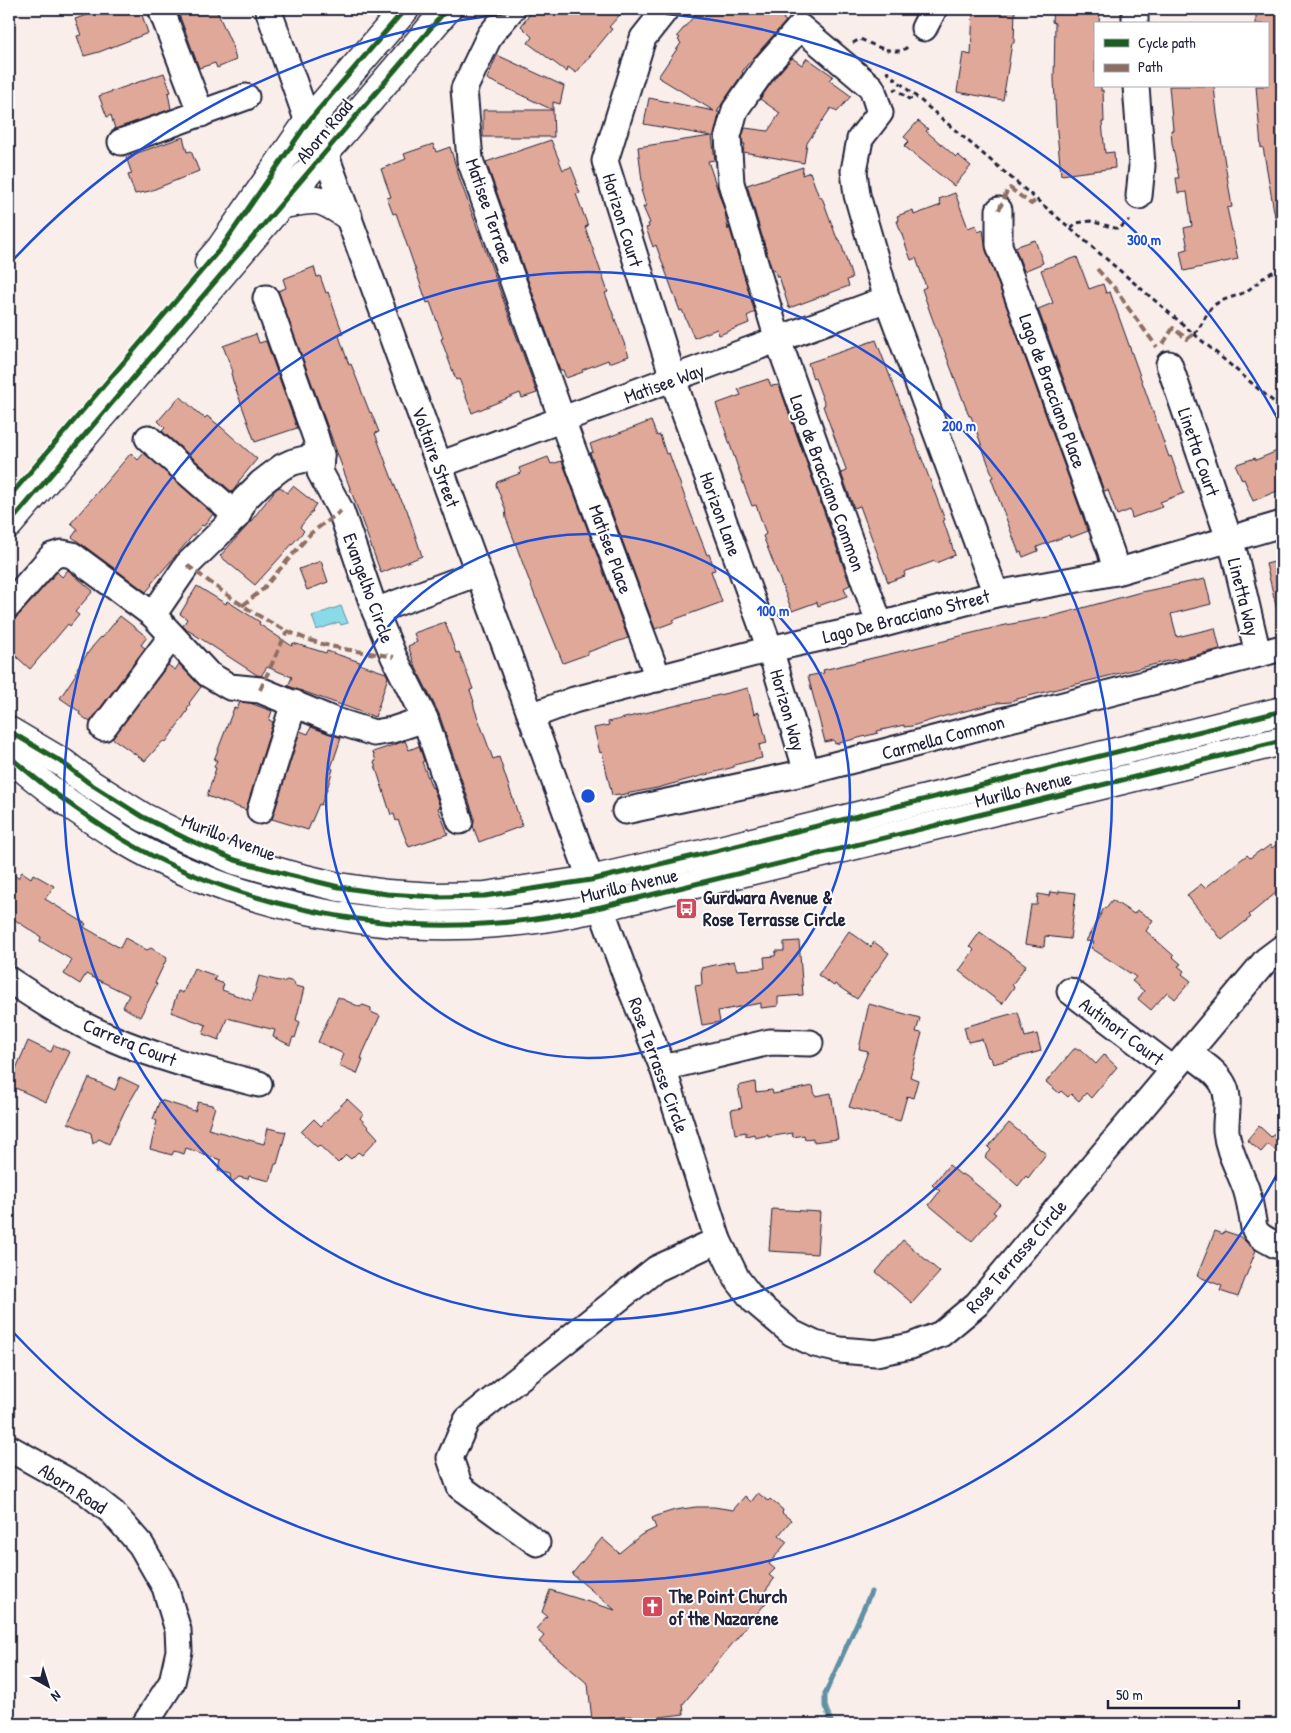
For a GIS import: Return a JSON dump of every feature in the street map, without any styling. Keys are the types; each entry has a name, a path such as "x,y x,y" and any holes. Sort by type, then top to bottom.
{"main road":[{"name":"Aborn Road","path":"9,498 221,248 308,122 406,9"},
{"name":"Aborn Road","path":"9,524 447,9"},
{"path":"280,205 311,199 321,200 348,216"},
{"path":"9,709 63,763"},
{"name":"Murillo Avenue","path":"9,730 63,763 89,783 143,817 235,860 288,876 339,887 397,894 485,896 591,880 720,850 1282,711"},
{"name":"Murillo Avenue","path":"12,765 123,840 177,867 239,892 297,908 354,919 429,925 496,924 556,916 601,907 1282,741"}],"street":[{"path":"162,9 201,114"},
{"name":"Voltaire Street","path":"268,9 308,122 325,153 601,907"},
{"name":"Matisee Terrace","path":"512,9 490,35 464,89 470,160 563,420"},
{"name":"Horizon Court","path":"666,9 643,38 605,162 673,379"},
{"path":"1134,22 1135,9"},
{"name":"Lago de Bracciano Common","path":"880,626 778,340 731,183 728,136 735,110 765,67 800,28 871,87 880,113 860,139 854,171 857,196 887,299"},
{"path":"1136,88 1142,166 1139,196"},
{"path":"121,142 246,98"},
{"name":"Lago de Bracciano Place","path":"999,210 999,245 1111,552 1116,572"},
{"name":"Evangelho Circle","path":"266,298 321,455 320,472 341,511 375,611 394,657 425,719 460,821"},
{"path":"887,299 996,594"},
{"name":"Matisee Way","path":"440,465 887,299"},
{"name":"Linetta Court","path":"1169,364 1229,540"},
{"name":"Horizon Lane","path":"673,379 770,648"},
{"name":"Matisee Place","path":"563,420 657,679"},
{"path":"148,438 237,516"},
{"path":"153,616 187,565 237,516 244,500 261,483 282,467 293,462 321,455"},
{"name":"Lago De Bracciano Street","path":"531,716 574,700 770,648 880,626 996,594 1116,572 1282,524"},
{"name":"Linetta Way","path":"1229,540 1235,556 1258,654"},
{"path":"9,605 52,556 62,553 72,554 153,616 208,674 230,686 260,690 333,720 374,732 392,730 425,719"},
{"path":"375,611 478,573"},
{"path":"103,728 172,636"},
{"name":"Horizon Way","path":"770,648 807,772"},
{"name":"Carmella Common","path":"625,811 807,772 1282,648"},
{"path":"260,811 294,703"},
{"name":"Rose Terrasse Circle","path":"601,907 662,1068 718,1240 737,1279 754,1301 792,1333 815,1344 840,1350 876,1353 911,1346 941,1334 977,1304 1266,960 1282,948"},
{"name":"Carrera Court","path":"9,980 51,1008 108,1037 184,1064 259,1084"},
{"name":"Autinori Court","path":"1070,991 1182,1061 1208,1068 1223,1084 1227,1099 1226,1129 1228,1145 1246,1191 1254,1228 1261,1237 1276,1245"},
{"path":"662,1068 770,1042 810,1043"},
{"path":"537,1543 460,1487 450,1458 467,1420 656,1270 718,1240"},
{"name":"Aborn Road","path":"9,1448 84,1490 113,1513 141,1545 165,1587 178,1630 179,1652 172,1682 145,1724"}],"path":[{"path":"847,37 860,49"},
{"path":"853,43 860,39 883,48 898,51 904,50 907,47"},
{"path":"882,67 1282,409"},
{"path":"1071,228 1076,223 1090,221 1119,229 1129,220"},
{"path":"1194,334 1205,322 1210,310 1218,302 1245,292 1269,273 1282,268"}],"water":[{"path":"341,606 348,623 341,625 339,622 317,630 312,616"}],"building":[{"path":"104,9 135,9 137,13 141,12 148,33 84,56 77,36 81,35 75,19"},
{"path":"177,9 216,9 232,45 236,60 217,68 215,63 199,68"},
{"path":"534,9 625,9 609,27 612,29 576,73 568,67 567,72 528,43 532,37 521,26"},
{"path":"700,9 793,9 783,19 786,21 747,65 717,112 719,114 714,136 712,136 715,160 708,161 755,312 747,316 749,323 719,335 717,329 694,338 682,310 680,311 656,245 653,247 646,228 649,227 648,224 650,223 643,207 646,206 641,190 643,190 638,147 711,136 644,124 649,98 714,111 658,77 681,43 678,40 680,38 677,36"},
{"path":"973,9 1015,9 1014,43 1012,43 1003,100 957,92 963,53 971,55"},
{"path":"1053,9 1100,9 1099,22 1094,22 1094,88 1101,88 1101,91 1103,90 1104,122 1102,122 1105,153 1114,152 1115,168 1061,175 1054,79 1055,23 1052,22"},
{"path":"1256,9 1282,9 1282,217 1275,217 1263,147 1261,148 1256,88 1268,88 1268,22 1256,22"},
{"path":"497,55 564,86 560,104 553,102 553,110 487,79"},
{"path":"792,58 802,65 807,58 833,76 829,80 851,96 837,112 831,108 807,143 804,163 743,152 745,144 743,144 742,137 745,128 768,131 780,113 760,99"},
{"path":"164,73 171,92 168,93 171,109 115,129 111,115 107,117 99,96"},
{"path":"1169,88 1214,88 1232,207 1227,208 1238,259 1184,271 1180,251 1188,249 1184,228 1192,226 1187,192 1178,193 1176,178 1179,178 1172,143 1171,130 1173,130"},
{"path":"483,110 553,110 554,137 483,137"},
{"path":"918,121 928,129 926,131 956,157 958,155 971,166 954,186 904,146 909,141 904,137"},
{"path":"183,137 187,152 191,151 199,171 150,191 135,194 128,175 132,174 126,157"},
{"path":"551,140 563,170 571,167 577,182 580,193 576,194 588,226 585,227 608,292 605,293 629,356 609,363 608,360 566,378 563,370 560,370 486,162"},
{"path":"433,144 436,152 450,147 460,180 537,393 522,398 520,393 472,413 460,381 459,379 456,380 441,339 443,338 430,302 427,303 396,213 393,214 387,198 391,197 381,169 406,159 404,154"},
{"path":"803,167 802,175 810,172 819,197 823,200 836,236 840,240 852,278 847,280 849,286 789,308 779,276 777,277 774,269 772,270 747,185"},
{"path":"955,193 968,228 976,225 978,232 983,230 986,250 1088,531 1070,538 1069,535 1037,547 1038,551 1023,557 1021,552 1019,553 991,478 993,477 971,416 969,416 931,315 922,289 926,287 916,258 911,260 897,221 899,221 897,216 913,210 914,215 941,205 939,199"},
{"path":"1035,240 1043,263 1024,271 1015,247"},
{"path":"1077,257 1089,289 1103,284 1106,293 1110,292 1169,457 1171,456 1184,493 1160,502 1162,507 1132,518 1130,510 1117,515 1108,490 1104,491 1038,309 1053,303 1041,270"},
{"path":"314,267 317,277 320,276 326,293 328,292 343,334 339,336 349,365 351,364 379,432 375,433 398,494 407,510 422,556 381,573 278,291 286,288 283,279"},
{"path":"256,334 259,343 266,341 297,428 255,442 233,381 231,373 233,372 223,346"},
{"path":"876,340 945,520 943,520 955,555 936,563 935,561 904,572 905,576 888,582 860,506 854,508 841,473 846,471 846,469 823,406 825,405 808,363"},
{"path":"768,379 771,386 779,385 850,585 844,588 847,596 818,606 817,602 792,611 763,536 766,534 756,505 752,506 716,404 741,395 738,389"},
{"path":"180,396 200,415 205,418 207,416 257,459 232,492 162,431 165,428 158,421"},
{"path":"651,421 657,436 660,435 666,454 669,453 707,555 709,554 715,570 711,571 722,602 673,620 674,622 655,629 590,453 593,452 590,444"},
{"path":"1282,449 1282,489 1253,501 1244,479 1242,480 1236,466 1237,464 1255,458 1256,460"},
{"path":"131,453 138,460 144,453 213,514 146,592 72,537 78,529 71,523"},
{"path":"548,457 551,464 562,461 628,638 563,663 536,599 496,485 497,482 521,473 519,468"},
{"path":"293,486 316,504 313,511 300,527 304,531 255,585 220,556 248,525 276,489 280,487 287,493"},
{"path":"1282,560 1282,609 1277,610 1266,564"},
{"path":"321,561 328,582 307,590 299,569"},
{"path":"68,570 93,591 75,612 79,615 70,626 68,624 30,669 9,650 9,624 57,572 62,577"},
{"path":"1205,579 1211,604 1171,614 1177,637 1215,628 1220,649 1011,702 997,703 945,716 912,726 904,727 904,725 877,731 878,733 835,744 834,740 825,742 808,676 824,673 823,670 1001,626 1053,616 1141,592"},
{"path":"197,586 226,604 227,601 260,622 259,624 292,646 293,643 326,653 327,651 386,673 388,677 375,717 288,686 292,677 267,667 261,676 257,675 186,629 183,626 187,619 180,614"},
{"path":"120,616 147,637 141,645 145,648 90,722 79,714 80,712 60,698 76,674 77,668 93,646"},
{"path":"445,622 456,653 459,652 473,689 470,690 475,710 493,759 499,757 522,826 479,842 473,826 474,816 439,714 416,668 408,646 417,642 414,633"},
{"path":"179,664 201,687 189,703 188,710 166,742 163,741 145,761 112,738 168,665 175,670"},
{"path":"748,688 754,714 759,712 767,743 759,745 762,758 657,788 612,795 594,728 609,725 608,722"},
{"path":"240,702 250,703 272,711 269,720 273,722 246,810 207,796 216,768 214,767 217,760 214,760 234,708 237,709"},
{"path":"311,727 341,738 331,768 333,769 328,786 308,830 272,819 300,731 308,734"},
{"path":"405,741 409,750 419,746 424,761 422,762 433,787 440,807 438,808 448,834 409,847 398,820 396,821 394,814 391,815 374,762 376,761 373,752"},
{"path":"1282,840 1282,888 1249,915 1251,917 1222,940 1187,895 1201,884 1205,888 1247,855 1250,858 1270,845 1272,848"},
{"path":"9,871 18,878 22,872 31,878 33,874 54,886 45,899 86,924 84,927 120,948 125,938 147,950 151,948 167,958 155,983 157,984 140,1017 123,1007 129,995 86,974 80,984 64,974 72,960 40,941 41,937 9,916"},
{"path":"1059,891 1076,893 1070,939 1045,936 1044,947 1025,944 1031,905 1037,905 1038,894 1049,896 1050,892 1059,893"},
{"path":"1112,900 1134,914 1137,910 1153,920 1146,931 1181,964 1178,966 1184,971 1182,974 1191,981 1175,999 1167,992 1151,1010 1138,999 1144,991 1132,981 1136,977 1091,948 1094,942 1086,941 1104,908"},
{"path":"849,931 871,947 874,942 889,953 857,999 818,975"},
{"path":"980,932 1026,965 1002,1004 959,971 974,950 970,946"},
{"path":"799,941 803,995 778,997 778,1006 761,1008 761,1003 718,1011 720,1022 702,1025 695,986 702,985 701,968 734,961 737,970 765,968 764,957 775,956 776,951 784,951 784,942"},
{"path":"194,968 216,976 214,980 224,984 222,990 252,1001 259,976 283,982 287,980 294,982 295,986 304,988 296,1020 300,1022 295,1038 293,1037 290,1045 273,1037 275,1030 227,1018 219,1040 203,1034 206,1025 171,1012 178,991 183,993"},
{"path":"338,997 360,1007 363,1005 371,1008 371,1012 380,1016 363,1053 361,1059 363,1059 357,1074 339,1066 344,1054 318,1042"},
{"path":"869,1004 920,1018 916,1032 922,1033 910,1077 918,1080 913,1098 907,1096 900,1121 849,1107 868,1051 859,1049"},
{"path":"1018,1012 1025,1037 1037,1034 1041,1051 993,1064 991,1058 988,1057 982,1039 968,1042 964,1027"},
{"path":"28,1041 51,1052 54,1045 70,1052 46,1102 9,1085"},
{"path":"1074,1049 1080,1049 1096,1064 1104,1055 1117,1067 1091,1098 1086,1093 1079,1101 1071,1094 1068,1097 1061,1091 1059,1093 1046,1082"},
{"path":"120,1077 139,1086 109,1144 99,1139 93,1144 91,1133 68,1123 89,1078 115,1090"},
{"path":"755,1082 756,1092 772,1090 773,1094 813,1086 815,1096 831,1093 838,1139 813,1142 813,1138 805,1139 804,1135 793,1137 792,1133 755,1138 754,1134 746,1136 746,1132 735,1134 731,1110 742,1108 738,1086"},
{"path":"347,1099 363,1114 360,1118 378,1138 362,1155 358,1152 351,1159 346,1155 338,1163 319,1145 317,1147 301,1132 314,1119 321,1126"},
{"path":"160,1100 195,1111 198,1102 212,1105 215,1107 208,1129 264,1144 268,1128 286,1132 270,1181 249,1176 248,1179 239,1177 231,1183 230,1174 218,1171 221,1160 186,1148 184,1154 174,1151 172,1155 150,1149 157,1121 153,1119"},
{"path":"1009,1123 1046,1154 1028,1178 1026,1176 1018,1186 985,1157 991,1150 988,1147"},
{"path":"1282,1124 1282,1156 1268,1144 1261,1152 1247,1140 1259,1126 1271,1137"},
{"path":"949,1165 961,1175 966,1176 1000,1204 993,1212 996,1214 972,1241 929,1205 940,1191 932,1185"},
{"path":"772,1209 820,1212 817,1254 769,1251"},
{"path":"1215,1231 1223,1234 1224,1231 1239,1236 1256,1250 1238,1297 1220,1291 1222,1286 1197,1276"},
{"path":"903,1240 940,1272 912,1303 876,1272"},
{"name":"The Point Church of the Nazarene","path":"758,1493 768,1501 770,1499 791,1520 779,1535 787,1542 769,1564 775,1569 769,1575 774,1579 763,1594 769,1599 683,1704 684,1714 660,1717 661,1724 633,1724 632,1716 592,1720 588,1684 539,1642 544,1636 536,1629 547,1616 542,1612 550,1590 615,1610 572,1574 602,1538 619,1553 641,1535 656,1528 652,1518 675,1510 696,1507 733,1510 745,1496 751,1502"}],"waterway":[{"path":"832,1724 825,1706 825,1694 871,1592"}],"marked path":[{"path":"999,210 1010,188 1031,204 1038,199"},
{"path":"1097,269 1119,293 1157,347"},
{"path":"1163,344 1173,328 1187,339 1194,334"},
{"path":"242,606 262,590 311,533 341,511"},
{"path":"187,565 254,613 291,632 330,646 394,657"},
{"path":"260,690 287,631"}],"cycle path":[{"path":"9,497 221,248 308,122 405,9"},
{"path":"9,524 447,9"},
{"path":"9,731 63,763 89,783 143,817 235,860 339,887 387,894 436,897 485,896 591,880 720,850 1282,711"},
{"path":"9,756 64,800 122,839 208,881 255,897 303,909 352,918 401,924 450,925 523,921 601,907 1282,741"}],"place":[{"name":"Gurdwara Avenue & Rose Terrasse Circle","path":"687,908"},
{"name":"The Point Church of the Nazarene","path":"653,1607"}]}
